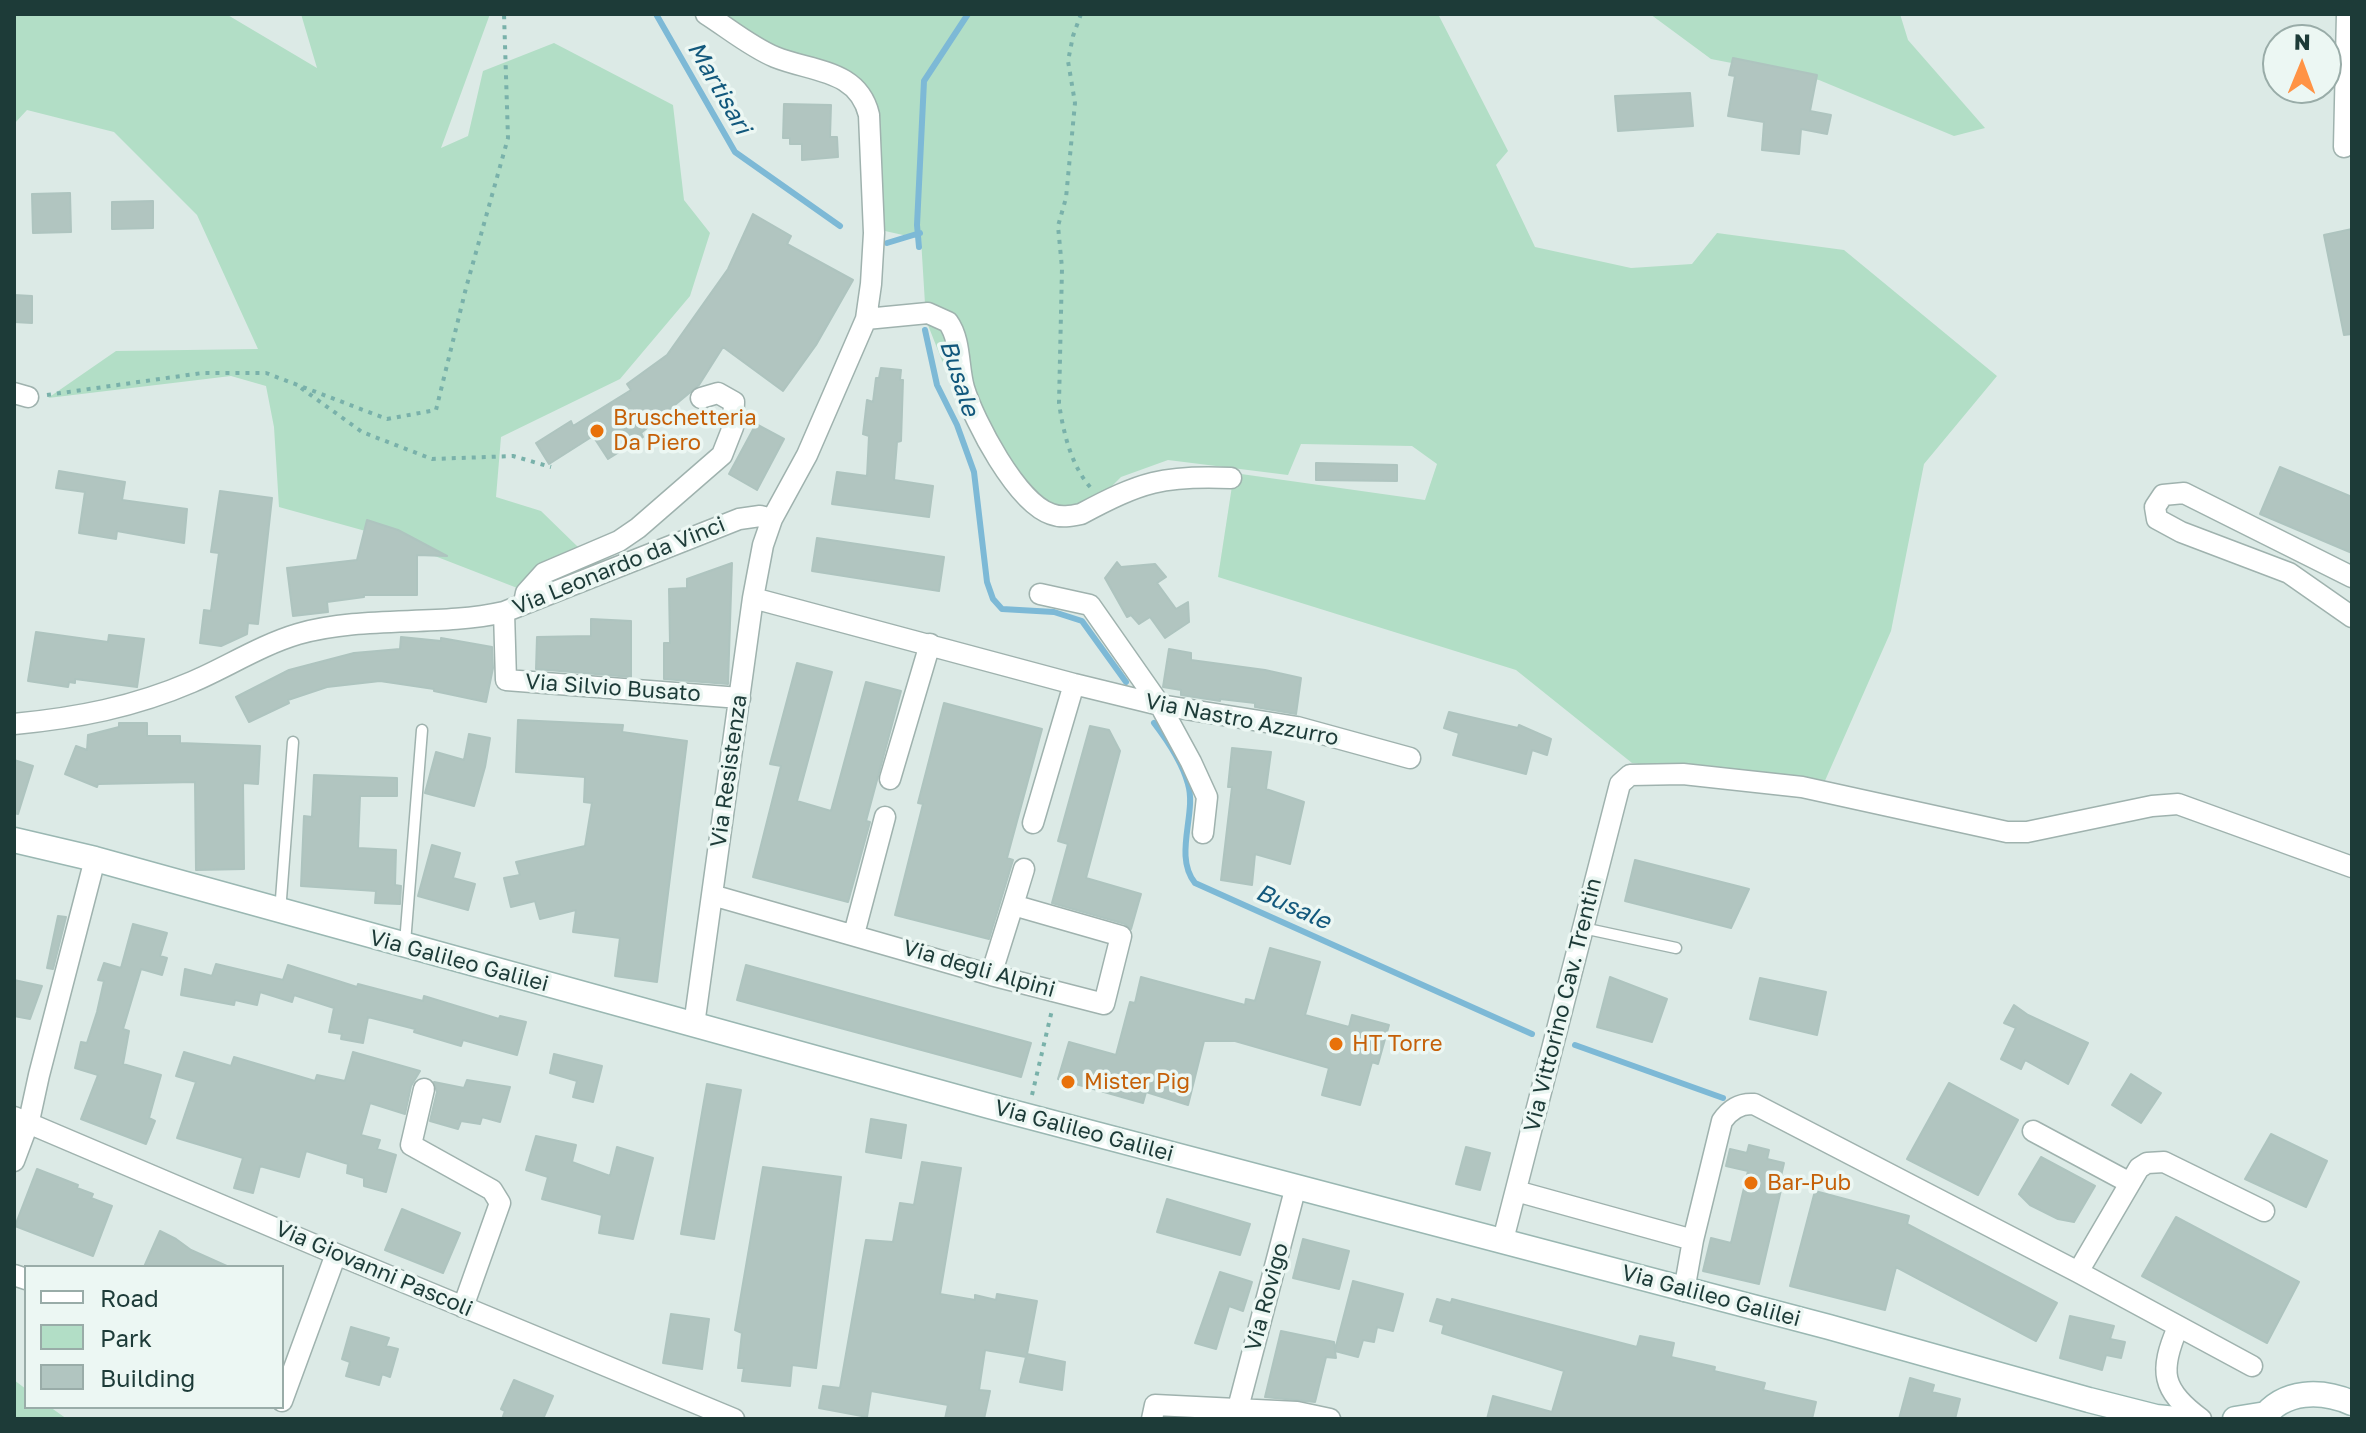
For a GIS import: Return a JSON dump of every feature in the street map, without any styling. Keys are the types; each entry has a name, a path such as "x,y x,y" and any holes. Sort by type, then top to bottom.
{"main road":[{"name":"Via Galileo Galilei","path":"14,840 95,859 405,947 1684,1291 1829,1327 2120,1414 2163,1418"},
{"path":"2235,1419 2264,1416 2285,1400 2308,1393 2332,1394 2352,1403"}],"street":[{"path":"706,14 773,56 846,79 865,100 869,115 874,233 866,319 807,455 772,519"},
{"path":"2344,147 2347,14"},
{"path":"866,319 928,313 942,318 952,328 971,407 1000,460 1027,497 1041,510 1060,516 1081,514 1139,484 1195,476 1231,478"},
{"path":"524,603 526,593 544,573 619,541 722,455 733,427 734,402 718,393 701,398"},
{"path":"2352,577 2184,493 2163,495 2155,507 2157,519 2181,532 2289,573 2352,617"},
{"name":"Via Leonardo da Vinci","path":"14,724 92,715 150,699 297,634 373,622 479,617 504,612 739,519 760,516 772,519"},
{"name":"Via Resistenza","path":"694,1025 753,598 763,545 772,519"},
{"path":"1040,594 1090,605 1160,705 1207,797 1203,833"},
{"name":"Via Nastro Azzurro","path":"753,598 1160,705 1297,727 1410,758"},
{"name":"Via Silvio Busato","path":"504,612 506,680 740,698"},
{"path":"890,779 930,644"},
{"path":"1033,823 1074,684"},
{"name":"Via Vittorino Cav. Trentin","path":"1503,1240 1620,784 1630,775 1683,774 1802,787 2007,832 2027,832 2152,806 2178,804 2352,867"},
{"path":"854,934 885,817"},
{"path":"14,1161 22,1119 39,1075 95,859"},
{"path":"991,975 1024,869"},
{"name":"Via degli Alpini","path":"712,895 1104,1004 1121,936 1013,905"},
{"path":"424,1089 411,1145 492,1190 500,1203 463,1307"},
{"path":"1684,1291 1722,1121 1733,1108 1746,1103 1754,1104 2252,1366"},
{"name":"Via Giovanni Pascoli","path":"22,1119 336,1254 734,1419"},
{"path":"2033,1131 2130,1183"},
{"path":"2078,1272 2139,1168 2147,1163 2164,1162 2264,1211"},
{"name":"Via Rovigo","path":"1238,1408 1296,1186"},
{"path":"1516,1191 1693,1240"},
{"path":"284,1396 336,1254"},
{"path":"2178,1327 2165,1362 2167,1378 2183,1406 2201,1419"},
{"path":"1152,1419 1155,1405 1297,1412 1330,1419"}],"lane":[{"path":"405,947 422,730"},
{"path":"280,912 293,742"},
{"path":"1583,928 1676,948"}],"path":[{"path":"21,395 202,373 266,373 387,419 436,410 508,138 504,14"},
{"path":"1081,14 1068,61 1075,103 1066,198 1058,226 1062,268 1059,403 1062,424 1079,471 1095,491"},
{"path":"292,383 362,432 432,459 513,456 551,467"},
{"path":"1031,1101 1057,992"}],"green space":[{"path":"14,14 226,14 317,68 301,14 490,14 441,148 468,136 483,71 554,43 673,105 684,200 710,233 690,296 620,379 501,437 496,497 541,511 578,547 539,566 525,591 427,553 434,550 279,507 274,427 266,386 231,376 48,398 116,351 258,349 197,215 114,132 27,110 14,124"},
{"path":"705,14 1438,14 1508,151 1496,165 1535,247 1631,268 1692,264 1717,233 1844,250 1997,376 1924,464 1891,631 1820,792 1632,763 1516,670 1218,577 1234,473 1425,500 1437,464 1412,446 1301,444 1288,475 1168,460 1121,477 1076,522 1043,520 967,424 926,320 921,239 876,229 877,104"},
{"path":"1650,14 1900,14 1908,40 1985,128 1954,136 1819,80 1711,59"},
{"path":"14,1380 24,1388 24,1409 53,1409 67,1419 14,1419"}],"building":[{"path":"1733,58 1817,75 1810,111 1831,115 1827,134 1801,129 1799,154 1762,150 1764,122 1728,116 1735,76 1729,75"},
{"path":"1690,93 1693,126 1618,131 1615,96"},
{"path":"784,104 831,105 830,137 837,137 838,157 802,160 802,144 790,144 790,138 783,138"},
{"path":"70,193 71,232 33,233 32,194"},
{"path":"153,201 153,228 112,229 112,202"},
{"path":"753,214 791,236 787,244 853,280 816,345 783,391 723,347 699,385 641,433 643,437 608,459 593,436 549,464 536,443 571,421 573,426 631,390 627,384 667,355 728,269"},
{"path":"2352,229 2352,334 2344,335 2324,235"},
{"path":"14,295 32,296 32,323 14,322"},
{"path":"881,368 901,370 900,380 903,380 901,441 897,442 894,480 933,486 929,517 832,504 837,472 867,476 869,436 863,434 867,400 873,402 876,378 879,378"},
{"path":"756,424 784,439 757,490 729,474"},
{"path":"1316,463 1397,465 1397,481 1316,480"},
{"path":"2280,467 2352,497 2352,553 2260,514"},
{"path":"59,471 125,482 122,500 187,509 184,543 117,531 116,539 79,533 85,492 56,488"},
{"path":"220,491 272,498 258,624 248,623 247,634 221,646 200,643 204,610 211,611 219,553 211,552"},
{"path":"367,520 398,530 447,556 417,555 417,595 364,595 327,602 328,612 293,616 287,568 357,560"},
{"path":"817,538 944,557 939,591 812,571"},
{"path":"1117,562 1121,567 1155,564 1166,577 1157,583 1176,609 1188,602 1189,622 1165,638 1150,617 1139,624 1131,615 1127,617 1105,578"},
{"path":"732,563 728,684 664,679 664,643 670,643 669,589 687,588 687,579"},
{"path":"591,619 631,621 631,677 536,669 537,637 591,636"},
{"path":"36,632 108,642 109,635 144,639 137,687 75,679 75,683 69,682 68,687 28,681"},
{"path":"401,637 441,641 441,638 492,647 493,668 486,702 434,689 380,681 327,687 288,700 289,703 249,722 236,697 289,670 354,653 400,649"},
{"path":"1169,649 1191,653 1191,660 1301,678 1296,714 1255,707 1255,703 1181,695 1181,690 1163,687"},
{"path":"797,663 832,672 797,801 831,811 866,682 901,691 848,902 753,877 781,766 770,764"},
{"path":"944,703 1042,729 1007,858 1013,860 989,939 895,915 923,804 918,803"},
{"path":"1449,712 1518,728 1519,725 1551,739 1547,755 1532,750 1526,774 1453,755 1459,733 1444,728"},
{"path":"518,720 623,725 622,732 687,741 657,982 615,976 620,938 573,932 576,910 540,919 535,901 511,907 504,878 520,875 516,862 585,846 592,803 584,802 585,777 516,772"},
{"path":"119,723 147,723 147,736 180,736 180,743 260,746 258,784 243,783 244,869 196,870 195,782 98,784 97,787 65,774 76,746 87,750 88,735 119,727"},
{"path":"1090,726 1109,730 1120,751 1086,878 1141,894 1131,929 1125,924 1052,903 1068,844 1058,841"},
{"path":"469,734 490,738 474,806 425,793 436,752 464,760"},
{"path":"1232,748 1271,752 1266,789 1304,802 1290,864 1255,854 1252,885 1221,880 1232,787 1228,787"},
{"path":"14,760 33,766 18,814 14,813"},
{"path":"314,775 397,778 397,796 360,796 358,848 396,850 395,885 401,886 400,904 375,903 376,891 301,886 304,816 312,817"},
{"path":"432,845 460,853 453,878 475,884 468,910 418,896"},
{"path":"1635,860 1749,889 1731,928 1625,901"},
{"path":"58,916 66,917 53,969 47,968"},
{"path":"133,924 167,933 160,956 167,958 162,975 141,969 123,1029 129,1031 123,1064 161,1075 149,1118 155,1121 146,1144 81,1119 98,1075 75,1068 81,1042 87,1043 97,1012 104,981 98,980 104,963 121,968"},
{"path":"1270,948 1320,962 1305,1015 1349,1027 1352,1015 1389,1025 1378,1064 1372,1062 1360,1105 1322,1095 1329,1068 1235,1041 1204,1041 1188,1105 1146,1092 1143,1103 1058,1079 1069,1042 1116,1055 1130,1002 1135,1003 1141,977 1245,1005 1246,999 1255,1001"},
{"path":"216,964 283,980 288,965 357,987 358,984 423,1001 424,996 499,1019 500,1016 526,1022 517,1055 463,1040 461,1046 414,1032 415,1029 368,1017 363,1043 341,1039 342,1034 329,1032 334,1008 294,995 292,1002 260,992 257,1005 235,1000 234,1005 181,995 185,969 212,976"},
{"path":"746,965 1031,1043 1021,1077 737,1000"},
{"path":"1610,977 1667,999 1652,1042 1597,1027"},
{"path":"1760,978 1826,992 1817,1035 1750,1019"},
{"path":"14,980 42,986 30,1019 14,1016"},
{"path":"2014,1005 2028,1015 2088,1043 2068,1084 2025,1060 2021,1069 2001,1059 2016,1028 2004,1023"},
{"path":"184,1052 231,1066 234,1057 315,1081 317,1075 345,1081 353,1052 420,1071 411,1086 405,1114 370,1103 361,1135 380,1140 377,1149 396,1155 386,1192 364,1186 364,1178 347,1173 348,1164 306,1151 299,1177 260,1166 253,1193 234,1188 243,1158 177,1138 196,1082 176,1076"},
{"path":"554,1054 602,1066 593,1102 573,1097 577,1081 550,1073"},
{"path":"2131,1074 2161,1093 2141,1123 2112,1105"},
{"path":"467,1080 510,1087 500,1122 482,1117 480,1124 461,1121 458,1129 430,1121 437,1092 434,1082 464,1088"},
{"path":"1949,1083 2018,1120 1978,1195 1907,1159"},
{"path":"707,1084 741,1090 714,1239 681,1234"},
{"path":"871,1119 906,1125 901,1158 866,1152"},
{"path":"2271,1134 2327,1161 2306,1207 2245,1179"},
{"path":"536,1136 576,1145 572,1162 610,1176 617,1147 653,1158 633,1239 599,1233 602,1215 542,1199 548,1177 526,1170"},
{"path":"1749,1145 1769,1150 1767,1159 1784,1163 1781,1176 1784,1177 1759,1284 1703,1271 1711,1238 1731,1243 1748,1171 1726,1166 1730,1149 1747,1153"},
{"path":"1466,1147 1490,1153 1480,1190 1456,1184"},
{"path":"2041,1157 2095,1186 2074,1222 2058,1219 2030,1205 2019,1194"},
{"path":"922,1162 961,1168 940,1294 975,1300 975,1295 996,1300 997,1294 1037,1301 1027,1354 1065,1362 1062,1390 1020,1382 1026,1357 985,1350 979,1390 990,1391 984,1419 945,1419 948,1405 871,1391 867,1417 819,1408 823,1386 840,1388 866,1240 893,1242 900,1203 914,1205"},
{"path":"763,1167 841,1177 816,1368 792,1365 790,1386 742,1381 744,1368 738,1368 742,1333 735,1330"},
{"path":"37,1169 78,1185 77,1188 93,1194 91,1198 112,1206 93,1256 15,1226"},
{"path":"1815,1191 1909,1216 1907,1224 2057,1303 2036,1341 1896,1267 1885,1310 1790,1286"},
{"path":"1167,1199 1250,1224 1240,1255 1157,1232"},
{"path":"402,1209 460,1233 443,1273 385,1250"},
{"path":"2176,1217 2299,1282 2267,1343 2142,1276"},
{"path":"160,1231 225,1265 145,1265"},
{"path":"1303,1239 1349,1251 1339,1289 1293,1278"},
{"path":"1220,1272 1252,1282 1243,1311 1229,1306 1216,1349 1195,1343"},
{"path":"1353,1281 1403,1294 1393,1331 1377,1327 1374,1342 1363,1340 1358,1357 1335,1351 1336,1358 1326,1357 1315,1402 1265,1397 1281,1331 1334,1342 1335,1350"},
{"path":"1437,1299 1451,1303 1452,1299 1637,1347 1640,1336 1674,1343 1671,1357 1765,1383 1763,1390 1816,1402 1812,1419 1487,1419 1493,1396 1552,1412 1564,1371 1442,1333 1444,1325 1430,1321"},
{"path":"671,1314 709,1319 702,1369 663,1363"},
{"path":"2070,1316 2114,1326 2110,1339 2125,1342 2121,1358 2106,1355 2102,1370 2060,1358"},
{"path":"351,1327 389,1338 386,1346 398,1349 390,1377 382,1374 379,1385 346,1376 350,1362 342,1359"},
{"path":"1910,1378 1934,1385 1932,1392 1960,1399 1955,1419 1899,1419"},
{"path":"514,1380 553,1396 543,1419 502,1419 505,1411 501,1409"}],"waterway":[{"name":"Martisari","path":"656,14 735,152 840,226"},
{"name":"Busale","path":"919,247 917,225 924,81 968,14"},
{"path":"887,243 920,233"},
{"name":"Busale","path":"925,330 937,385 957,425 974,472 987,582 993,599 1002,609 1054,612 1082,621 1126,682"},
{"name":"Busale","path":"1154,723 1178,760 1188,784 1190,808 1185,847 1189,872 1195,883 1532,1034"},
{"name":"Busale","path":"1575,1045 1723,1098"}],"place":[{"name":"Bruschetteria Da Piero","path":"597,431"},
{"name":"HT Torre","path":"1336,1044"},
{"name":"Mister Pig","path":"1068,1082"},
{"name":"Bar-Pub","path":"1751,1183"}]}
